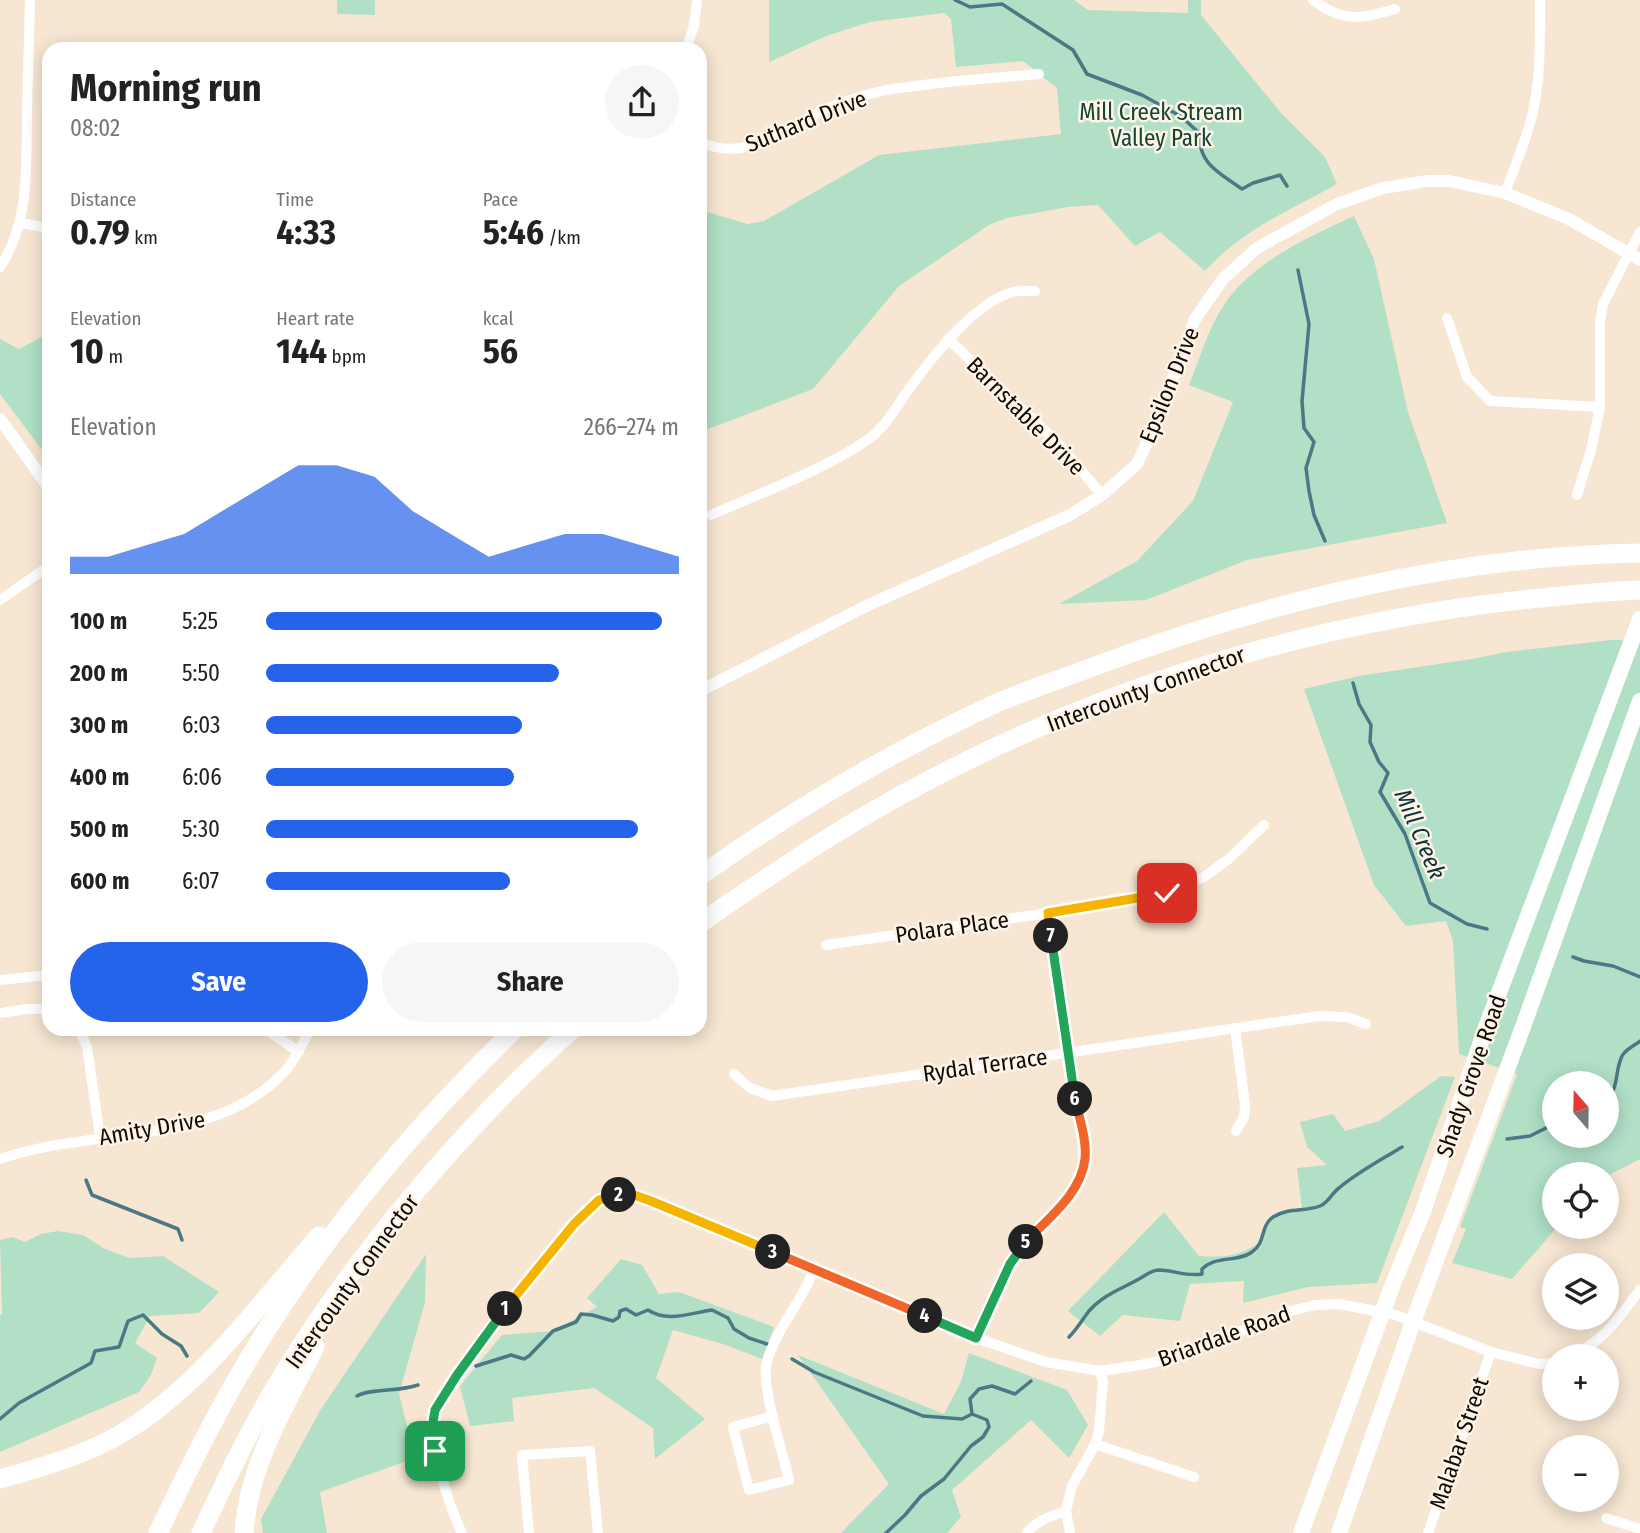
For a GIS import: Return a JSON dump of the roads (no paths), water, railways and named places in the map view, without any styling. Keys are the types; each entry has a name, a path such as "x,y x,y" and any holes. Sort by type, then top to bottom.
{"highway":[{"name":"Intercounty Connector","path":"707,871 790,815 892,755 989,706 1149,646 1233,619 1329,593 1428,574 1554,557 1634,553"},
{"name":"Intercounty Connector","path":"707,919 831,834 947,771 1049,723 1128,692 1321,632 1503,601 1640,590"},
{"name":"Intercounty Connector","path":"158,1533 238,1377 326,1245 418,1130 508,1036"},
{"name":"Intercounty Connector","path":"201,1533 275,1387 353,1271 428,1178 510,1090 566,1036"},
{"path":"0,1479 93,1448 147,1417 199,1373 321,1233 418,1130"},
{"path":"244,1533 259,1461 353,1271"}],"main road":[{"name":"Shady Grove Road","path":"1301,1533 1422,1214 1485,1030 1640,619"},
{"name":"Shady Grove Road","path":"1339,1533 1413,1322 1640,701"}],"street":[{"path":"0,267 9,253 20,223 26,177 30,0"},
{"path":"689,42 697,0"},
{"path":"1313,0 1329,12 1362,19 1395,9"},
{"path":"1506,193 1531,120 1536,95 1540,0"},
{"name":"Suthard Drive","path":"707,144 722,149 750,148 768,142 827,109 876,92 938,83 1039,74"},
{"name":"Epsilon Drive","path":"707,687 866,606 1070,515 1102,495 1137,464 1156,424 1195,318 1223,279 1257,248 1337,204 1383,188 1427,181 1449,181 1506,193 1569,219 1640,260"},
{"path":"20,223 42,227"},
{"path":"1577,495 1601,407 1602,304 1640,232"},
{"path":"711,514 834,460 871,437 884,424 929,360 979,311 1013,292 1035,291"},
{"path":"1447,318 1467,377 1490,401 1601,407"},
{"name":"Barnstable Drive","path":"948,339 1059,444 1102,495"},
{"path":"0,419 42,478"},
{"path":"0,600 42,571"},
{"name":"Polara Place","path":"826,945 1167,893 1204,877 1230,858 1264,825"},
{"path":"976,1338 1010,1264 1025,1243 1071,1194 1085,1159 1048,913"},
{"path":"0,981 42,976"},
{"path":"0,1013 42,1009"},
{"name":"Rydal Terrace","path":"734,1074 750,1088 772,1096 1319,1016 1348,1017 1366,1024"},
{"path":"1235,1028 1245,1105 1244,1117 1236,1130"},
{"path":"82,1036 87,1047 100,1137"},
{"path":"275,1036 299,1052"},
{"name":"Amity Drive","path":"0,1159 37,1147 167,1129 219,1116 243,1105 268,1087 287,1069 307,1036"},
{"name":"Briardale Road","path":"462,1533 435,1451 432,1428 435,1410 457,1375 520,1290 574,1224 599,1200 622,1194 634,1195 976,1338 1045,1363 1100,1371 1142,1366 1173,1358 1292,1311 1315,1305 1339,1304 1383,1312 1491,1352 1542,1364"},
{"path":"773,1416 733,1427 749,1490 789,1480 767,1387 766,1366 771,1349 808,1285 814,1269"},
{"path":"1593,1344 1606,1334 1640,1290"},
{"name":"Malabar Street","path":"1428,1533 1491,1352"},
{"path":"1070,1533 1066,1511 1072,1486 1095,1444 1101,1416 1103,1382 1100,1371"},
{"path":"1095,1444 1194,1477"},
{"path":"529,1533 522,1455 590,1451 598,1533"},
{"path":"1027,1533 1032,1526 1066,1511"},
{"path":"1606,1518 1640,1529"}],"waterway":[{"name":"Mill Creek","path":"955,0 970,7 1002,4 1073,50 1087,74 1142,95 1182,117 1201,135 1201,145 1207,161 1242,189 1280,175 1287,186"},
{"name":"Mill Creek","path":"1298,270 1309,324 1302,401 1304,428 1314,442 1306,468 1314,515 1325,541"},
{"name":"Mill Creek","path":"1353,683 1359,704 1371,725 1370,742 1379,762 1388,773 1380,792 1405,834 1430,903 1467,924 1487,929"},
{"name":"Mill Creek","path":"1573,957 1613,966 1640,977"},
{"path":"1618,1071 1622,1056 1640,1041"},
{"path":"1507,1139 1530,1136 1542,1130"},
{"path":"1069,1337 1094,1305 1112,1293 1148,1273 1164,1270 1191,1275 1202,1274 1202,1269 1214,1262 1252,1252 1273,1217 1323,1205 1346,1182 1402,1147"},
{"path":"86,1180 92,1195 178,1229 182,1240"},
{"path":"476,1366 511,1355 524,1359 553,1331 576,1322 581,1314 613,1321 619,1317 620,1311 626,1309 636,1315 648,1310 671,1317 712,1310 728,1318 734,1329 767,1344"},
{"path":"0,1419 19,1403 91,1363 95,1351 119,1347 128,1321 143,1315 162,1334 181,1346 187,1356"},
{"path":"792,1359 814,1372 923,1416 962,1419 972,1414"},
{"path":"886,1533 921,1496 944,1479 971,1446 983,1437 989,1427 987,1420 972,1414 970,1399 979,1389 992,1386 1015,1394 1031,1381"},
{"path":"357,1396 418,1385"}],"park label":[{"name":"Mill Creek Stream Valley Park","path":"1161,125"}]}
